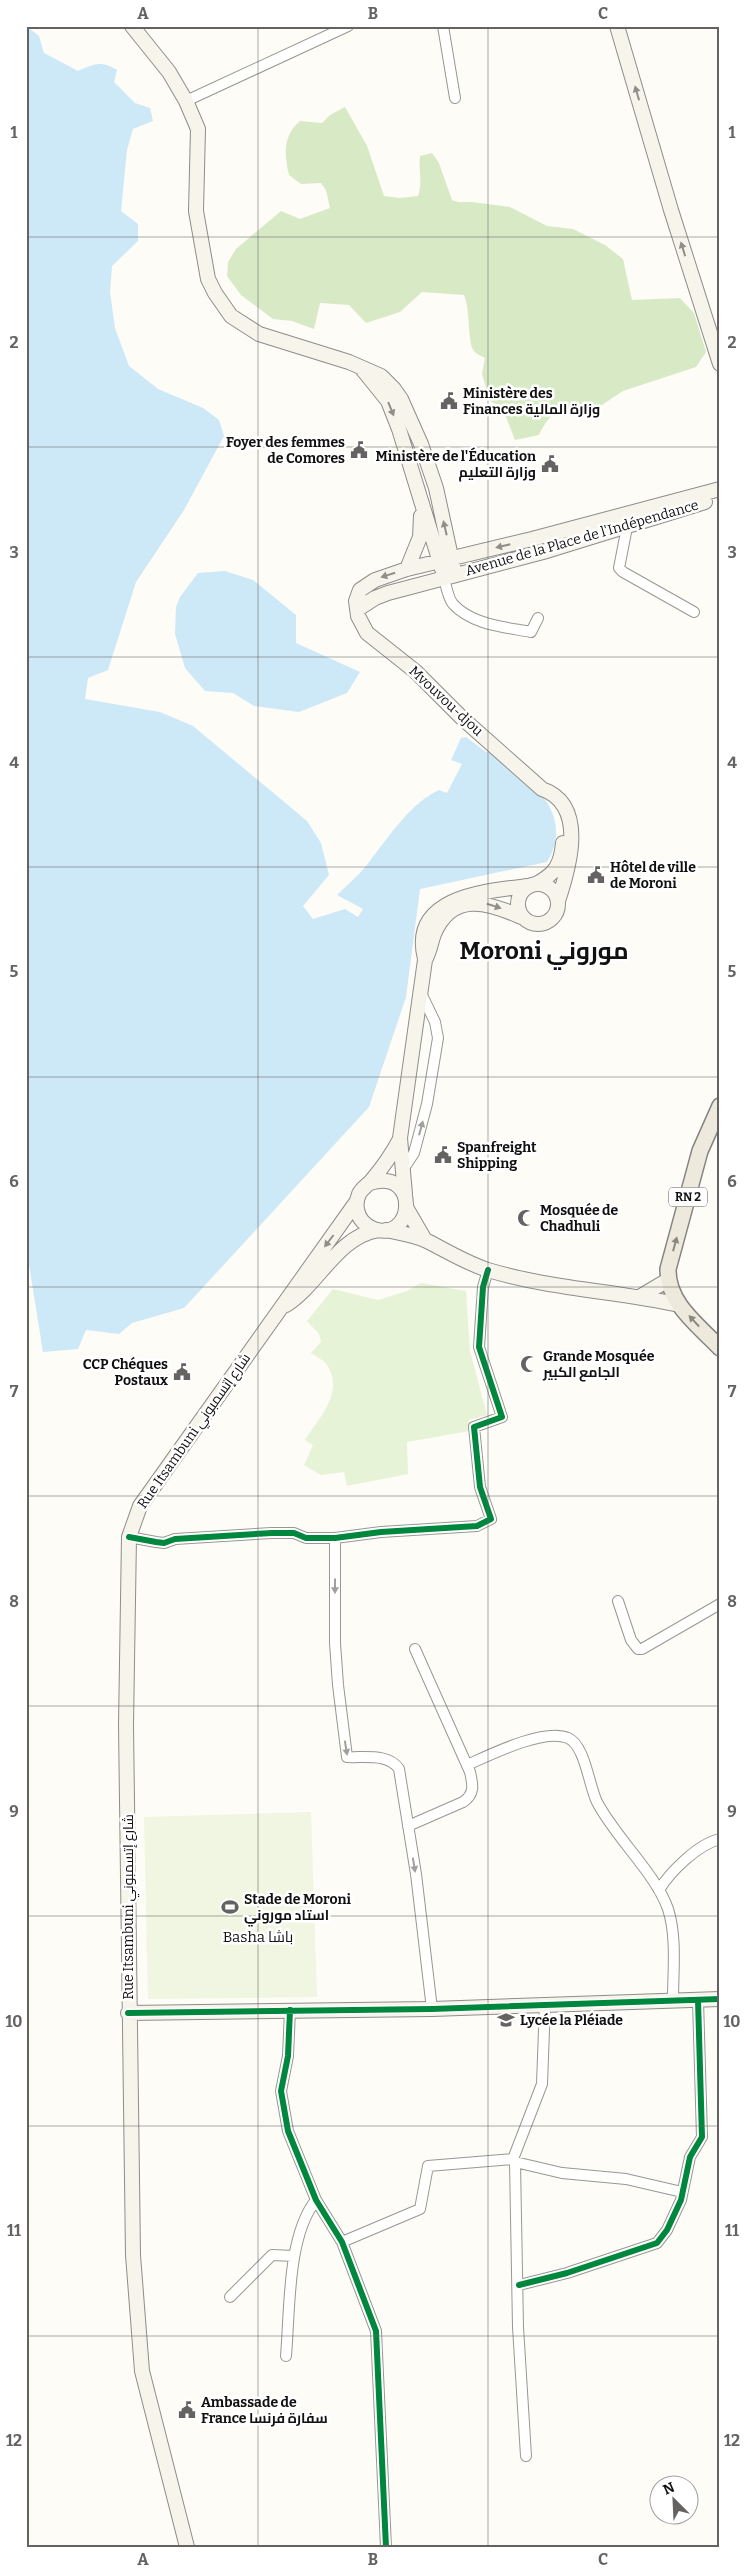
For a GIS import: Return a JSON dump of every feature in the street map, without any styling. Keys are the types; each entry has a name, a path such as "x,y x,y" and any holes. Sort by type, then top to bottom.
{"main road":[{"path":"132,26 169,72 186,101 198,129 196,211 208,279 215,293 232,316 259,334 331,355 381,376 401,399 421,444 436,488 450,577 375,598 358,610"},
{"path":"617,26 674,220 720,364"},
{"path":"363,369 388,401 419,495 446,559"},
{"name":"Avenue de la Place de l'Indépendance","path":"450,577 543,552 627,519 720,488"},
{"path":"407,569 415,553 422,525 419,495"},
{"name":"Avenue de la Place de l'Indépendance","path":"446,559 720,498"},
{"path":"358,610 357,596 364,585 407,569 446,559"},
{"name":"Mvouvou-djou","path":"358,610 360,623 367,633 415,671 462,718 542,789 562,821 562,847 560,862 554,872 532,885"},
{"name":"Mvouvou-djou","path":"542,789 552,792 560,801 566,812 571,833 568,870 558,901"},
{"path":"521,916 517,906 518,900 532,885"},
{"path":"425,960 422,947 426,926 431,918 447,905 468,894 532,885 552,890 558,901 556,914 546,923 532,924 521,916 478,902 458,907 446,916 439,925 425,960 400,1138 407,1209 425,1240"},
{"name":"RN 2","path":"668,1280 668,1269 700,1151 720,1106"},
{"path":"400,1138 388,1160 359,1194 357,1202 359,1217 370,1228 425,1240 450,1255 488,1270 568,1288 641,1296 680,1305"},
{"path":"370,1183 386,1180 394,1183 405,1194"},
{"name":"Rue Itsambuni شارع إتسمبوني","path":"187,2547 142,2372 133,2255 128,2013 126,1725 129,1537 140,1506 357,1202"},
{"path":"382,1230 400,1223 407,1209"},
{"name":"Rue Itsambuni شارع إتسمبوني","path":"281,1308 301,1295 348,1244 364,1234 382,1230"},
{"path":"641,1296 668,1280 671,1291 680,1305 720,1348"},
{"path":"128,2013 432,2009 546,2003 720,1998"}],"street":[{"path":"186,101 348,26"},
{"path":"443,26 455,98"},
{"path":"627,519 619,568 694,612"},
{"path":"450,577 452,604 467,615 492,625 531,632 538,618"},
{"path":"402,1172 414,1153 427,1104 438,1038 433,1016 421,993"},
{"path":"129,1537 164,1543 175,1539 272,1533 300,1534 306,1538 335,1538 390,1531 477,1526 491,1519 480,1487 474,1427 502,1417 479,1347 483,1287 488,1270"},
{"path":"335,1538 336,1660 347,1757 387,1759 395,1762 399,1769 432,2009"},
{"path":"618,1601 630,1640 638,1649 642,1650 720,1604"},
{"path":"408,1826 454,1808 468,1799 473,1789 467,1765 415,1649"},
{"path":"467,1765 512,1746 539,1738 562,1737 573,1741 581,1753 592,1790 603,1812 659,1890 669,1910 672,1932 673,2000"},
{"path":"659,1890 668,1875 714,1840 720,1839"},
{"path":"518,2285 567,2274 657,2243 681,2200 690,2157 702,2137 698,2000"},
{"path":"526,2456 518,2327 514,2161 542,2084 546,2003"},
{"path":"290,2010 288,2056 281,2091 288,2131 316,2200 342,2242 376,2331 386,2547"},
{"path":"342,2242 420,2209 428,2166 514,2161 562,2173 626,2179 682,2192"},
{"path":"286,2356 294,2256 307,2211 316,2200"},
{"path":"230,2297 272,2255 294,2256"}],"green space":[{"path":"345,107 367,146 384,196 400,198 418,196 420,156 432,153 439,163 452,200 510,207 547,226 573,229 605,245 623,259 632,300 680,298 694,313 706,352 696,367 623,391 587,415 578,407 558,412 550,418 539,435 515,440 502,407 490,401 482,374 485,358 475,352 472,347 468,310 464,295 422,292 400,312 366,323 349,305 320,303 314,329 292,321 273,319 241,295 227,276 228,262 236,249 281,211 300,219 330,208 326,190 321,183 301,184 289,175 286,146 290,133 300,121 322,123 330,115"},
{"path":"421,1283 466,1291 470,1351 487,1415 469,1420 470,1431 407,1442 408,1474 347,1486 344,1472 321,1475 304,1465 313,1445 305,1440 323,1414 332,1395 333,1385 332,1375 327,1365 311,1353 321,1342 319,1334 307,1321 333,1289 378,1300 407,1291"},
{"name":"Stade de Moroni استاد موروني","path":"311,1812 317,1997 148,1999 144,1817"}],"water":[{"path":"26,26 39,36 44,53 78,71 98,64 117,70 114,82 135,103 150,108 153,121 133,129 127,150 121,211 138,224 138,241 112,266 110,292 115,328 129,366 158,389 203,408 219,420 224,436 184,510 136,582 108,670 88,678 85,699 160,712 193,726 307,821 321,843 329,875 303,906 313,919 345,909 358,917 363,909 337,895 356,877 394,829 419,803 439,790 447,793 462,764 451,760 461,738 466,737 486,752 498,751 523,774 545,800 553,814 556,829 555,845 547,862 420,889 406,997 369,1107 184,1308 132,1323 119,1334 86,1330 78,1349 43,1352 26,1246"},
{"path":"225,571 253,580 296,615 296,643 360,672 347,693 299,712 254,706 233,693 205,691 185,668 175,634 176,607 180,597 198,573"}],"cycle path":[{"path":"129,1537 164,1543 175,1539 272,1533 294,1533 306,1538 335,1538 381,1532 477,1526 491,1519 480,1487 474,1427 502,1417 479,1347 483,1287 488,1270"},
{"path":"128,2013 432,2009 720,1999"},
{"path":"519,2285 567,2273 657,2243 667,2230 681,2200 690,2157 702,2137 698,2000"},
{"path":"290,2010 288,2056 281,2091 288,2131 316,2200 342,2242 376,2331 386,2547"}],"place":[{"name":"Ministère des Finances وزارة المالية","path":"449,401"},
{"name":"Foyer des femmes de Comores","path":"359,450"},
{"name":"Ministère de l'Éducation وزارة التعليم","path":"550,464"},
{"name":"Hôtel de ville de Moroni","path":"596,875"},
{"name":"Spanfreight Shipping","path":"443,1155"},
{"name":"Mosquée de Chadhuli","path":"526,1218"},
{"name":"Grande Mosquée الجامع الكبير","path":"529,1364"},
{"name":"CCP Chéques Postaux","path":"182,1372"},
{"name":"Stade de Moroni استاد موروني","path":"230,1907"},
{"name":"Lycée la Pléiade","path":"506,2020"},
{"name":"Ambassade de France سفارة فرنسا","path":"187,2410"}],"district":[{"name":"Moroni موروني","path":"544,951"},
{"name":"Basha باشا","path":"258,1937"}]}
